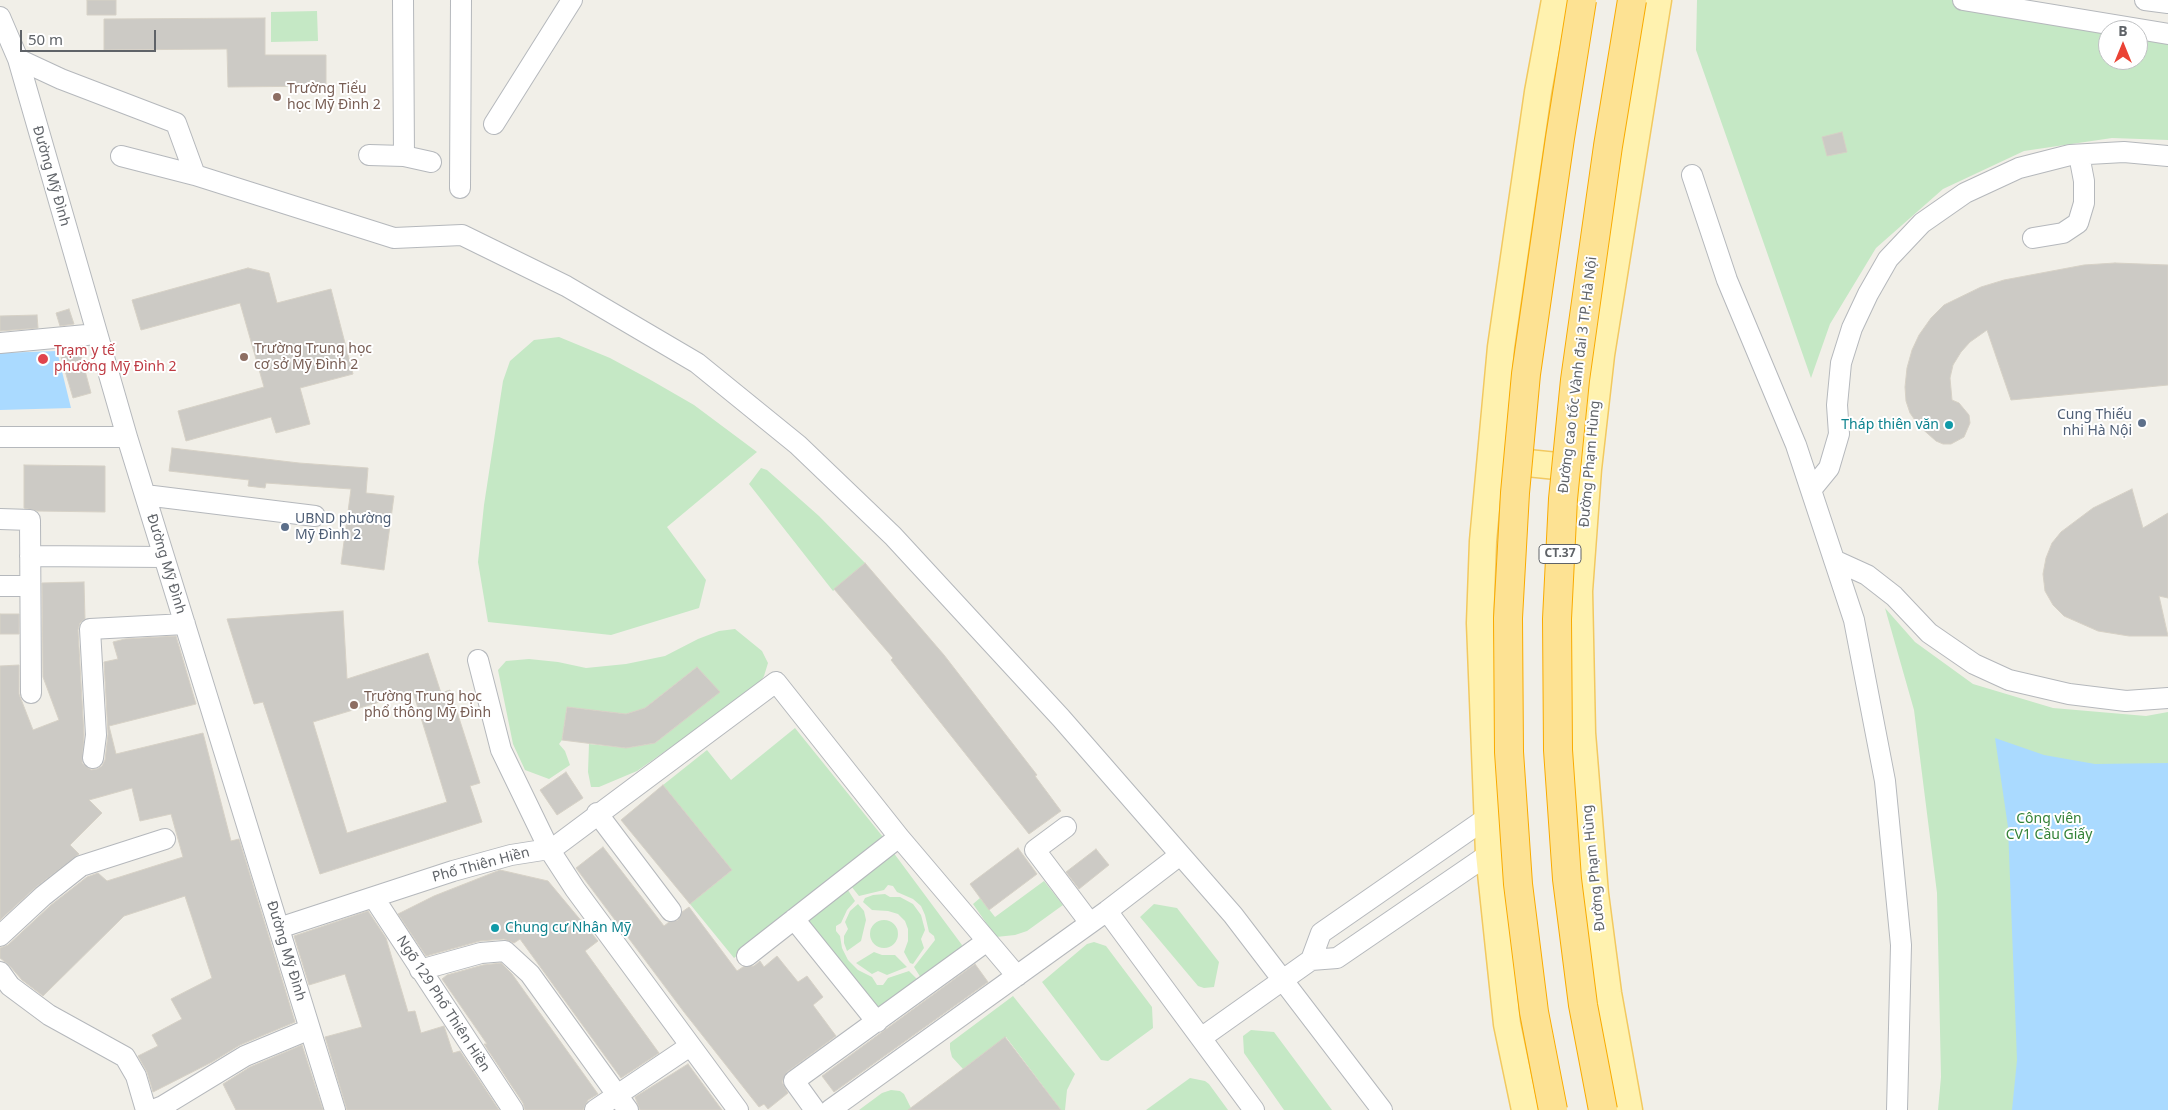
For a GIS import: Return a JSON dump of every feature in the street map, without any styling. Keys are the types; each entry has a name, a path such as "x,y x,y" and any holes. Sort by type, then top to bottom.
{"highway":[{"path":"1553,1110 1534,1012 1518,884 1509,752 1508,618 1515,493 1526,374 1582,0"},
{"name":"Đường cao tốc Vành đai 3 TP. Hà Nội","path":"1603,1110 1583,1005 1567,879 1558,750 1557,619 1563,499 1575,380 1608,146 1632,0"}],"main road":[{"path":"1525,1110 1507,1024 1489,854 1480,623 1483,542 1501,347 1538,92 1555,0"},
{"name":"Đường Phạm Hùng","path":"1629,1110 1608,993 1595,894 1582,733 1579,591 1588,469 1601,356 1658,0"},
{"path":"1490,460 1588,469"}],"street":[{"path":"403,0 404,156"},
{"path":"460,188 461,0"},
{"path":"494,124 572,0"},
{"path":"1963,0 2168,34"},
{"path":"2145,0 2168,4"},
{"name":"Đường Mỹ Đình","path":"0,17 18,59 126,437 335,1110"},
{"path":"18,59 61,80 176,123 195,175"},
{"path":"1810,490 1829,468 1839,434 1838,405 1841,363 1852,328 1868,294 1888,259 1922,223 1965,193 2019,168 2079,155 2124,152 2168,156"},
{"path":"370,155 404,156 431,162"},
{"path":"2032,238 2063,233 2078,223 2084,203 2084,181 2079,155"},
{"path":"121,156 195,175 394,238 462,235 566,286 697,363 798,445 893,536 1061,718 1233,915 1382,1110"},
{"path":"1692,176 1727,280 1796,445 1854,620 1884,782 1901,946 1897,1110"},
{"path":"0,343 97,334"},
{"path":"0,437 126,437"},
{"path":"145,495 315,516"},
{"path":"0,519 30,520 31,693"},
{"path":"30,556 164,556"},
{"path":"1834,560 1867,575 1894,596 1929,633 1974,664 2009,680 2069,694 2126,702 2168,698"},
{"path":"0,586 30,586"},
{"path":"93,758 96,735 90,629 185,624"},
{"path":"478,660 501,750 549,849 556,846 776,682 898,837 1017,976"},
{"path":"597,814 671,911"},
{"path":"1311,960 1321,933 1488,817"},
{"path":"1066,827 1035,850 1090,923"},
{"path":"747,956 898,837"},
{"path":"0,936 43,896 81,866 165,838"},
{"name":"Phố Thiên Hiền","path":"279,928 453,871 511,856 549,849 575,889 671,1016 690,1046 738,1110"},
{"path":"1201,1038 1311,960 1337,958 1489,854"},
{"path":"830,1110 1107,911 1180,855"},
{"name":"Ngõ 129 Phố Thiên Hiền","path":"374,898 514,1110"},
{"path":"1107,911 1254,1110"},
{"path":"794,920 877,1022"},
{"path":"815,1110 794,1081 987,941"},
{"path":"420,970 482,953 505,951 530,974 622,1103"},
{"path":"0,972 10,986 49,1015 125,1057 136,1076 146,1110"},
{"path":"153,1110 163,1106 245,1056 310,1029"},
{"path":"595,1110 622,1103 690,1046"}],"green space":[{"path":"1697,0 1955,0 2098,28 2098,70 2148,70 2148,32 2168,35 2168,140 2112,138 2024,151 1943,189 1876,248 1830,324 1811,378 1696,50"},
{"path":"317,11 318,41 271,42 271,12"},
{"path":"559,337 610,358 694,405 757,452 667,527 706,580 699,608 611,635 488,622 478,562 484,505 503,381 510,361 534,340"},
{"path":"761,468 767,470 819,516 865,563 833,591 749,484"},
{"name":"Công viên CV1 Cầu Giấy","path":"1885,608 1915,642 1973,684 2053,708 2146,716 2168,712 2168,1110 1938,1110 1941,1077 1937,893 1914,710"},
{"path":"735,629 762,651 768,663 764,676 757,687 637,771 599,787 591,787 588,772 589,744 626,748 655,743 719,692 697,667 645,708 626,714 567,707 562,740 559,744 565,751 570,765 549,779 525,770 513,744 498,670 506,661 529,659 558,662 586,668 626,664 665,656 698,639 719,631"},
{"path":"795,728 883,837 734,958 690,904 732,870 663,785 707,750 731,780"},
{"path":"893,852 962,945 961,948 921,978 914,967 935,940 934,936 929,932 921,906 913,899 897,892 893,886 888,885 884,890 859,896 847,881"},
{"path":"1044,881 1063,905 1027,931 1015,935 996,937 973,904 980,898 995,917"},
{"path":"844,884 855,901 847,910 841,923 836,926 836,931 840,936 842,948 848,960 858,970 872,977 877,985 883,985 888,978 909,971 918,980 880,1011 799,919"},
{"path":"885,894 890,897 900,897 913,904 921,915 925,930 921,939 924,948 913,964 910,963 904,952 908,941 908,929 905,921 898,914 872,910 863,902 865,898 873,895"},
{"path":"858,904 864,911 866,920 861,941 847,951 844,936 848,929 845,922 850,911"},
{"path":"1154,904 1177,908 1219,962 1214,987 1204,988 1198,986 1140,917"},
{"path":"884,920 894,924 898,934 894,944 884,948 874,944 870,934 874,924"},
{"path":"1094,942 1106,946 1152,1007 1153,1028 1108,1061 1101,1060 1042,982 1087,944"},
{"path":"874,952 882,955 895,955 907,967 887,975 878,971 872,974 856,963"},
{"path":"1013,996 1075,1074 1067,1090 1065,1110 1061,1110 1006,1037 963,1069 952,1057 950,1043"},
{"path":"1251,1030 1274,1032 1332,1110 1284,1110 1244,1053 1243,1036"},
{"path":"1190,1078 1205,1081 1209,1084 1228,1110 1146,1110"},
{"path":"891,1090 900,1091 904,1094 911,1108 908,1110 859,1110 882,1093"}],"water":[{"path":"57,351 71,408 0,410 0,353"},
{"path":"1995,738 2044,755 2095,764 2168,763 2168,1110 2012,1110 2017,1060 2008,827"}],"building":[{"path":"87,0 116,0 116,15 87,15"},
{"path":"265,18 265,55 326,55 326,86 228,87 227,49 104,50 104,19"},
{"path":"1842,132 1847,152 1827,156 1822,137"},
{"path":"2115,263 2168,265 2168,385 2011,400 1987,330 1970,342 1961,352 1953,365 1950,378 1952,400 1959,403 1969,415 1970,423 1964,437 1951,444 1943,444 1936,441 1919,426 1910,413 1906,401 1907,368 1919,335 1931,318 1944,305 1981,287 2004,280 2084,265"},
{"path":"248,268 269,273 277,303 331,289 353,374 300,388 310,424 276,433 271,417 186,441 178,411 264,387 240,303 141,330 132,300"},
{"path":"69,309 74,324 60,326 56,313"},
{"path":"37,315 38,328 0,331 0,316"},
{"path":"80,352 91,393 73,398 61,357"},
{"path":"172,448 299,463 368,468 366,493 394,496 384,570 341,564 351,489 266,483 265,488 248,486 249,480 169,471"},
{"path":"24,465 105,466 105,512 37,511 24,508"},
{"path":"2132,489 2143,528 2168,513 2168,598 2159,596 2168,636 2129,636 2098,631 2064,616 2053,605 2045,591 2043,574 2046,558 2052,543 2061,532 2093,508"},
{"path":"865,563 944,655 1037,775 1035,776 1061,811 1029,834 891,660 893,658 834,589"},
{"path":"84,582 85,619 80,623 78,630 84,735 82,763 91,770 102,766 105,760 108,734 104,662 118,659 113,642 125,639 176,636 196,704 109,726 116,754 203,733 231,841 239,839 295,1022 240,1045 212,1062 153,1092 147,1072 138,1056 158,1046 152,1035 182,1019 171,999 212,978 185,896 124,916 43,996 22,980 0,958 0,948 8,945 51,905 87,877 98,873 107,881 183,857 171,814 140,821 132,788 89,800 102,813 70,845 79,854 36,887 0,920 0,666 19,665 19,694 33,730 59,720 43,677 42,583"},
{"path":"343,611 347,679 428,653 441,693 450,690 480,783 470,786 482,822 320,874 263,702 254,704 227,619","holes":["413,692 447,802 347,833 313,722"]},
{"path":"0,614 19,614 19,634 0,634"},
{"path":"697,667 720,692 655,743 626,748 562,740 567,707 626,714 645,708"},
{"path":"566,772 583,798 557,815 540,790"},
{"path":"663,785 732,870 690,904 621,820"},
{"path":"603,847 664,926 669,922 678,920 682,912 689,907 737,971 743,967 754,966 760,961 764,967 777,956 798,982 807,976 823,997 813,1005 836,1036 787,1072 782,1082 788,1093 768,1109 764,1104 759,1107 684,1012 576,868"},
{"path":"1018,848 1037,874 989,910 970,884"},
{"path":"1096,849 1109,865 1079,889 1066,872"},
{"name":"Chung cư Nhân Mỹ","path":"500,870 548,881 598,941 585,951 659,1053 621,1078 520,939 514,943 504,939 480,941 426,956 398,914 434,896"},
{"path":"368,911 386,938 408,1012 415,1011 421,1033 444,1026 453,1053 460,1051 499,1110 347,1110 325,1037 362,1027 345,974 309,985 294,936"},
{"path":"501,963 512,974 598,1094 588,1100 583,1110 525,1110 523,1103 484,1044 487,1044 442,979 447,975 483,965"},
{"path":"975,964 988,982 834,1092 822,1076"},
{"path":"1005,1037 1061,1110 908,1110 963,1069"},
{"path":"302,1045 323,1110 236,1110 223,1084 250,1067"},
{"path":"688,1064 722,1110 640,1110 635,1097"}],"place":[{"name":"Trường Tiểu học Mỹ Đình 2","path":"277,97"},
{"name":"Trường Trung học cơ sở Mỹ Đình 2","path":"244,357"},
{"name":"Trạm y tế phường Mỹ Đình 2","path":"43,359"},
{"name":"Cung Thiếu nhi Hà Nội","path":"2142,423"},
{"name":"Tháp thiên văn","path":"1949,425"},
{"name":"UBND phường Mỹ Đình 2","path":"285,527"},
{"name":"Trường Trung học phổ thông Mỹ Đình","path":"354,705"},
{"name":"Chung cư Nhân Mỹ","path":"495,928"}]}
